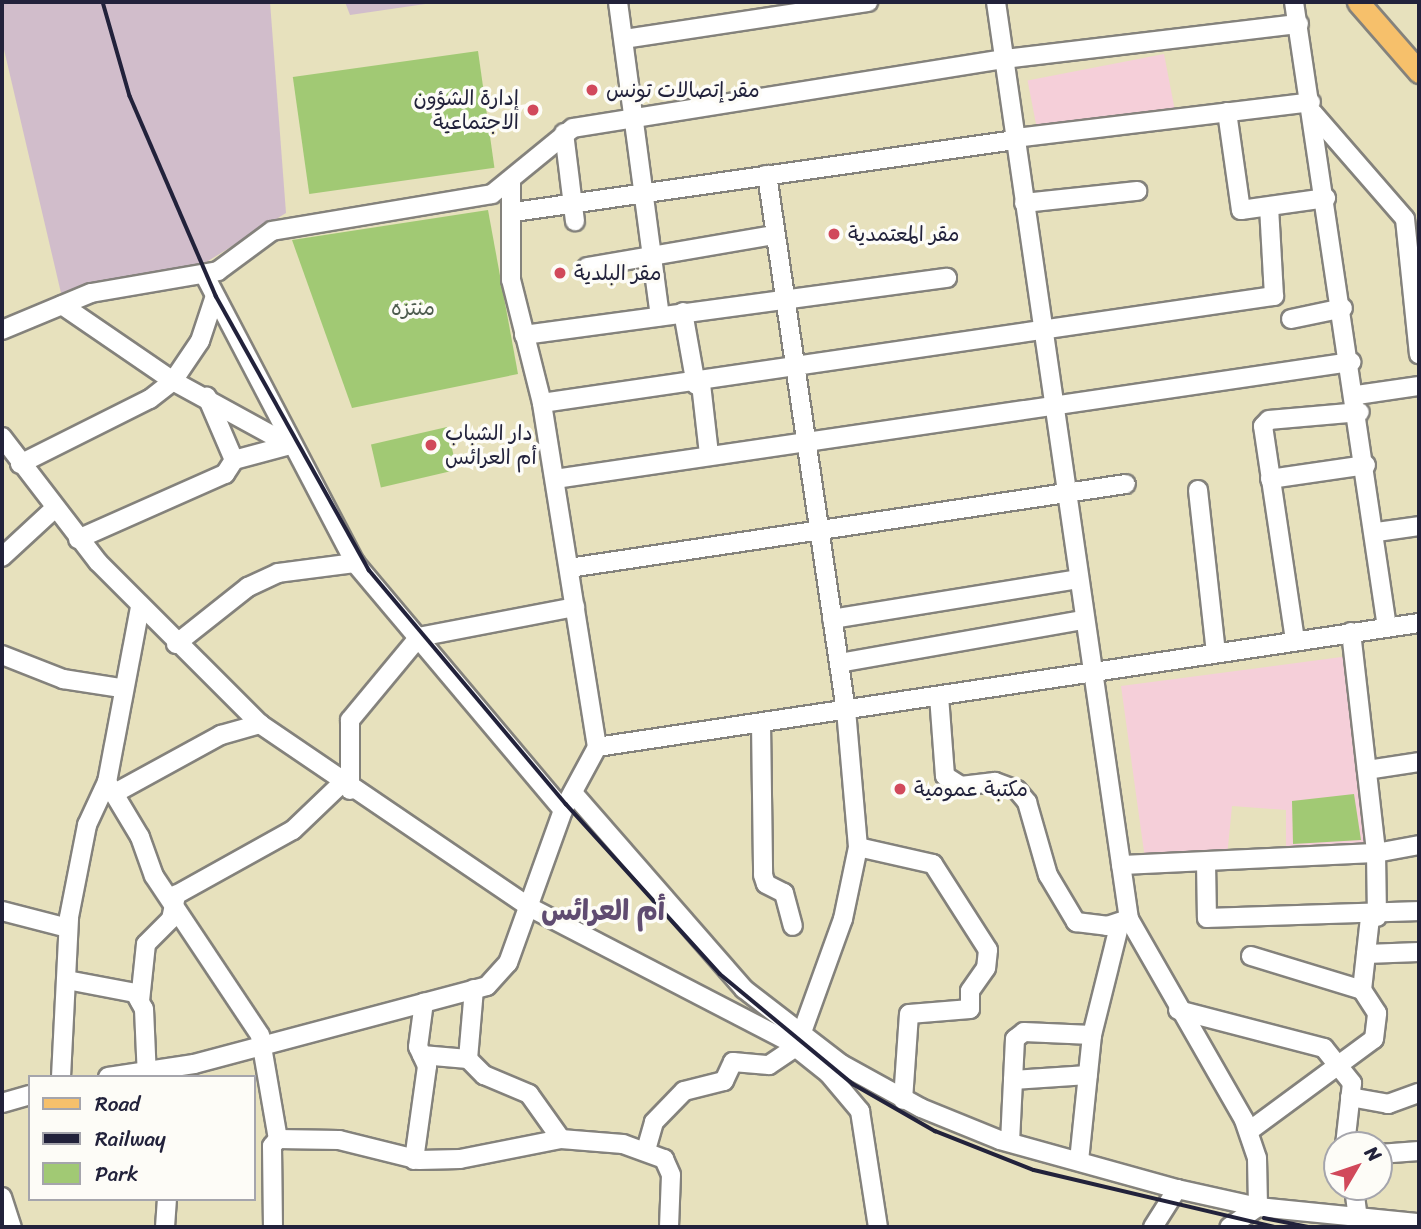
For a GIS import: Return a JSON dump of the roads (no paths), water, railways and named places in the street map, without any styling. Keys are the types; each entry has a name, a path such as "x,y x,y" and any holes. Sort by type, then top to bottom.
{"main road":[{"path":"1357,2 1419,72"}],"street":[{"path":"618,2 660,316"},
{"path":"624,39 869,2"},
{"path":"996,2 1040,329 1054,402 1063,493 1122,865 1125,921 1092,1035 1079,1161"},
{"path":"1294,2 1359,404 1387,627"},
{"path":"2,330 91,293 204,274 234,263 272,231 482,197 511,182 564,133 1004,59 1299,24"},
{"path":"514,212 574,213 767,175 1015,139 1227,112 1312,107"},
{"path":"1312,107 1419,233"},
{"path":"1227,112 1238,208 1269,207 1326,198"},
{"path":"564,133 574,213"},
{"path":"646,1150 654,1122 684,1091 724,1081 733,1062 769,1065 799,1040 843,919 858,847 846,711 818,526 808,438 783,297 767,175"},
{"path":"128,1075 147,1073 262,1045 474,989 496,980 531,908 563,810 597,747 542,403 511,280 514,212 511,182"},
{"path":"1024,203 1136,191"},
{"path":"542,403 699,384 1040,329 1274,296 1269,207"},
{"path":"1405,219 1419,342"},
{"path":"587,267 774,235"},
{"path":"204,274 290,445 355,563 563,810"},
{"path":"524,335 783,297 947,278"},
{"path":"20,464 150,399 173,381 200,341 215,296"},
{"path":"62,305 173,381 205,394 290,445"},
{"path":"1291,319 1343,308"},
{"path":"683,312 699,384 709,454"},
{"path":"555,479 808,438 1351,362"},
{"path":"1295,640 1261,434 1269,420 1359,404 1419,386"},
{"path":"205,394 234,460"},
{"path":"2,437 53,510 140,608 260,724 346,786 444,843 531,908 799,1040 903,1100 1010,1142 1177,1189 1258,1207 1419,1223"},
{"path":"78,539 225,474 234,460 290,445"},
{"path":"1270,479 1366,465"},
{"path":"569,568 818,526 1126,484"},
{"path":"1198,490 1216,653"},
{"path":"2,557 53,510"},
{"path":"1377,532 1419,526"},
{"path":"176,644 248,587 278,573 355,563"},
{"path":"832,619 1078,579"},
{"path":"147,1073 139,1001 146,943 171,919 176,895 293,830 346,786 350,720 419,637 575,607"},
{"path":"61,1075 68,928 87,825 111,787 121,688 140,608"},
{"path":"839,663 1083,620"},
{"path":"597,747 1419,623"},
{"path":"1248,1131 1374,1039 1377,1013 1362,990 1374,917 1376,853 1351,632"},
{"path":"2,655 63,679 121,688"},
{"path":"939,696 945,776 961,786 995,782 1017,790 1027,802 1043,863 1067,914 1091,926 1125,921"},
{"path":"761,723 762,875 766,884 784,893 793,926"},
{"path":"111,787 221,735 260,724"},
{"path":"1367,770 1419,762"},
{"path":"111,787 173,904 243,1005 262,1045 278,1139"},
{"path":"573,793 715,961 799,1040 847,1090 860,1111 878,1227"},
{"path":"1122,865 1376,853 1419,845"},
{"path":"858,847 933,864 988,950 985,968 970,991 970,1009 909,1014 903,1100"},
{"path":"1206,862 1207,918 1374,917 1419,911"},
{"path":"2,911 68,928"},
{"path":"1125,921 1248,1131 1257,1158 1258,1207"},
{"path":"1366,954 1419,952"},
{"path":"1251,957 1362,990"},
{"path":"67,980 128,988 139,1001"},
{"path":"468,1059 474,989"},
{"path":"414,1160 427,1066 422,1055 424,1002"},
{"path":"1178,1010 1305,1040 1324,1048 1352,1083 1346,1131"},
{"path":"1010,1142 1015,1039 1024,1032 1092,1035"},
{"path":"422,1055 468,1059 484,1075 529,1094 561,1139"},
{"path":"1013,1080 1088,1075"},
{"path":"1350,1097 1388,1104 1419,1093"},
{"path":"2,1103 28,1096"},
{"path":"278,1139 339,1140 414,1160 460,1159 561,1139 646,1150 664,1159 671,1175 669,1227"},
{"path":"273,1227 272,1146 278,1139"},
{"path":"1393,1153 1419,1152"},
{"path":"1153,1227 1177,1189"},
{"path":"2,1197 12,1227"},
{"path":"165,1227 167,1201"},
{"path":"1356,1201 1358,1218"},
{"path":"1228,1227 1258,1207"}],"railway":[{"path":"103,2 130,96 216,296 369,570 566,804 720,974 853,1084 935,1131 1034,1170 1275,1227"},
{"path":"1264,1218 1309,1227"}],"place":[{"name":"مقر إتصالات تونس","path":"592,90"},
{"name":"إدارة الشؤون الاجتماعية","path":"533,110"},
{"name":"مقر المعتمدية","path":"834,234"},
{"name":"مقر البلدية","path":"560,273"},
{"name":"دار الشباب أم العرائس","path":"431,445"},
{"name":"مكتبة عمومية","path":"900,789"}],"district":[{"name":"أم العرائس","path":"603,911"}],"park label":[{"name":"منتزه","path":"413,308"}]}
